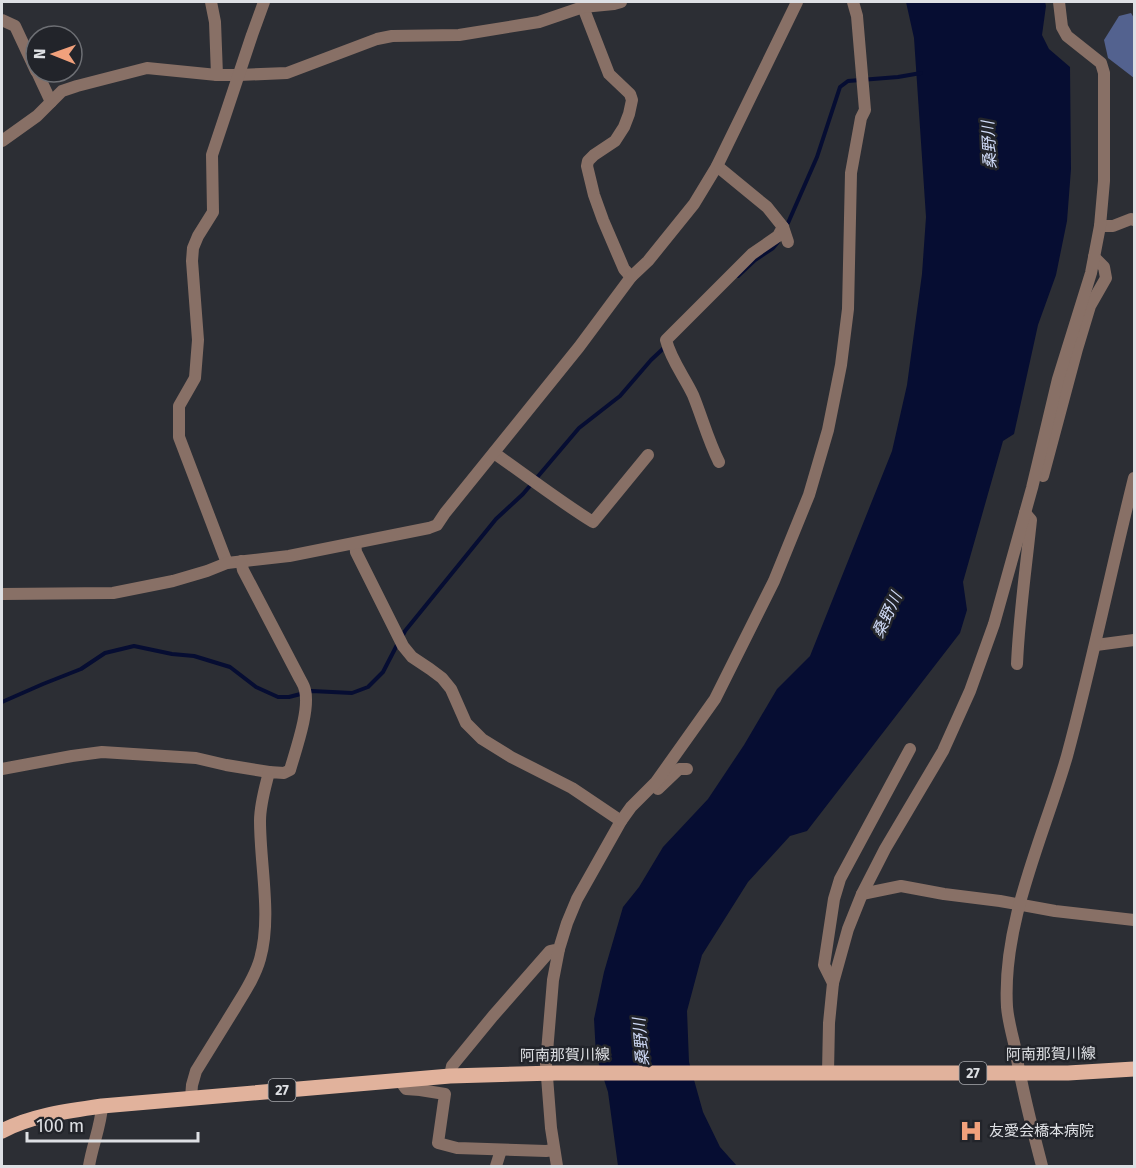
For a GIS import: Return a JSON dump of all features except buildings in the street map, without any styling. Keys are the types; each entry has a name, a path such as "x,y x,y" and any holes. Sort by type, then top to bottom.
{"main road":[{"name":"阿南那賀川線","path":"2,1131 45,1115 102,1106 450,1076 566,1072 1068,1073 1134,1069"}],"street":[{"path":"211,2 215,22 217,75"},
{"path":"227,563 180,437 179,406 195,378 198,340 192,261 193,248 198,236 213,212 212,155 264,2"},
{"path":"2,141 37,116 62,91 147,68 217,75 287,73 377,39 392,36 459,35 538,22 587,5 621,2"},
{"path":"2,594 114,593 173,581 227,563 289,556 437,525 444,513 579,347 631,277 648,261 694,204 717,166 797,2"},
{"path":"557,1167 546,1073 547,1040 553,980 567,923 577,899 621,821 631,807 662,775 715,699 783,562 809,495 828,430 841,365 848,309 851,173 861,118 865,110 854,2"},
{"path":"828,1072 833,983 848,929 862,894 885,849 943,751 970,691 1028,517 1058,379 1091,273 1100,226 1104,181 1104,73 1101,63 1067,36 1062,27 1059,2"},
{"path":"587,5 609,74 630,94 632,99 624,127 615,141 594,155 588,161 587,166 603,219 624,269 631,277"},
{"path":"2,20 15,26 24,45"},
{"path":"42,84 51,102"},
{"path":"717,166 767,207 783,227 788,242"},
{"path":"1100,226 1113,226 1134,220"},
{"path":"719,462 692,393 674,361 666,340 752,254 778,236 783,227"},
{"path":"494,453 562,503 593,522 648,455"},
{"path":"1042,1167 1018,1073 1007,1007 1011,938 1019,905 1066,758 1096,645 1134,478"},
{"path":"1017,664 1028,517"},
{"path":"355,543 356,552 403,646 412,657 442,678 451,689 466,723 482,739 511,757 572,788 621,821"},
{"path":"2,769 102,752 196,758 269,772 284,773 290,770 303,721 305,688 243,570 241,561"},
{"path":"1096,645 1134,640"},
{"path":"833,983 824,965 834,899 840,879 910,749"},
{"path":"621,821 680,769 687,769"},
{"path":"190,1098 196,1071 244,992 260,959 265,914 260,821 261,805 269,772"},
{"path":"862,894 901,886 1134,920"},
{"path":"450,1076 452,1066 500,1008 550,951 559,949"},
{"path":"400,1081 406,1089 445,1094 438,1143 458,1148 554,1150"},
{"path":"89,1167 102,1117 102,1106"},
{"path":"496,1167 501,1150"}],"shaded area":[{"path":"1131,13 1134,18 1134,78 1108,58 1104,40 1119,16"}],"water":[{"name":"桑野川","path":"906,2 1045,2 1042,35 1049,49 1070,67 1071,169 1067,221 1056,275 1038,325 1014,434 1003,441 963,582 967,610 960,633 807,831 790,836 748,882 702,955 687,1011 689,1062 703,1112 720,1147 737,1166 618,1166 608,1092 596,1055 594,1019 604,972 623,907 639,887 663,847 708,799 744,745 777,689 810,656 892,451 907,385 922,274 926,217 914,38"}],"waterway":[{"path":"788,223 817,157 840,87 848,81 921,73"},
{"path":"738,276 778,242"},
{"path":"402,637 496,519 523,494 579,428 620,396 666,346"},
{"path":"2,702 81,669 105,653 134,646 194,656 230,667 256,687 278,697 289,697 312,691 352,693 368,687 383,672 398,643"}],"place":[{"name":"友愛会橋本病院","path":"971,1131"}]}
